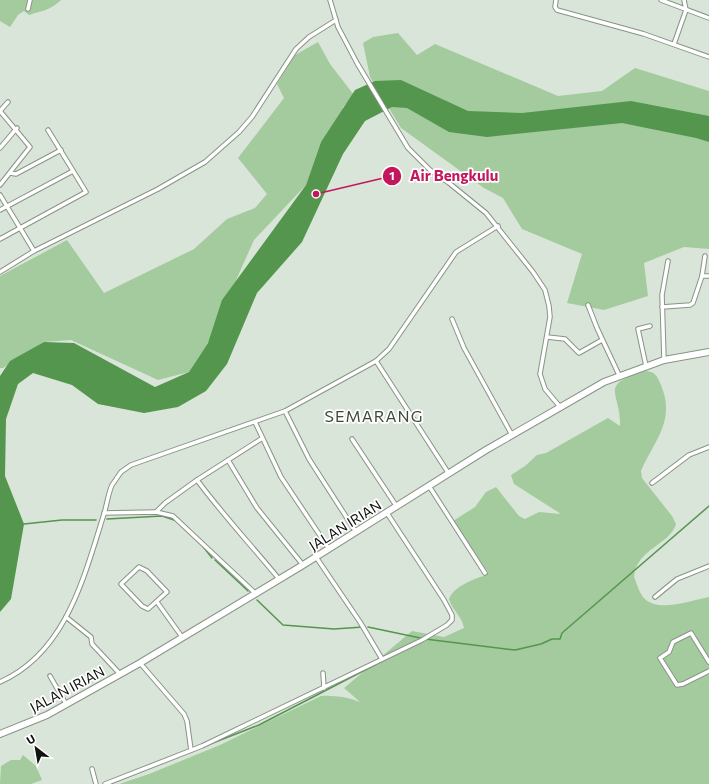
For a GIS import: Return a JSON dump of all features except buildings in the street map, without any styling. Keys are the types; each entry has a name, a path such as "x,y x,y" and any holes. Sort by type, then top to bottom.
{"main road":[{"name":"JALAN IRIAN","path":"0,734 47,714 140,663 303,565 512,435 619,375 664,360 709,352"}],"street":[{"path":"28,9 30,0"},
{"path":"330,0 336,20 366,80 402,139 420,162 472,201 498,226 545,290 550,317 541,365 541,378 546,389 561,408"},
{"path":"556,0 555,6 557,10 674,44 709,58"},
{"path":"661,0 709,18"},
{"path":"674,44 686,10 684,0"},
{"path":"0,272 34,251 164,186 205,162 239,132 252,117 296,49 309,37 336,20"},
{"path":"0,185 30,147 17,128 0,111 8,102"},
{"path":"0,148 17,128"},
{"path":"0,239 85,193 85,189 48,130"},
{"path":"10,173 16,174 61,150"},
{"path":"0,210 73,171"},
{"path":"0,195 34,251"},
{"path":"0,682 13,676 38,657 55,636 66,617 84,577 112,485 116,477 126,468 285,410 376,361 392,344 456,252 498,226"},
{"path":"662,307 692,304 702,276 705,256"},
{"path":"664,360 662,295 668,261"},
{"path":"702,276 709,276"},
{"path":"588,305 602,340 619,375"},
{"path":"452,320 464,348 512,435"},
{"path":"646,366 638,329 650,326"},
{"path":"547,337 565,339 579,353 602,340"},
{"path":"376,361 449,474"},
{"path":"285,410 309,459 356,532"},
{"path":"255,422 281,477 329,549"},
{"path":"156,512 165,503 197,480 262,439"},
{"path":"352,439 397,507"},
{"path":"652,483 689,455 709,447"},
{"path":"228,460 257,508 303,565"},
{"path":"197,480 224,516 243,535 279,579"},
{"path":"429,486 485,573"},
{"path":"104,513 156,512 174,516 255,593"},
{"path":"105,784 191,750 382,660 424,639 447,625 452,620 452,615 435,585 387,513"},
{"path":"316,557 360,622 382,660"},
{"path":"655,597 677,579 709,566"},
{"path":"142,567 167,592 157,602 150,608 145,608 121,586 121,582 137,568 142,567"},
{"path":"157,602 182,637"},
{"path":"66,617 91,637 92,645 120,674"},
{"path":"709,662 691,633 672,642 668,652 660,658 677,685 709,671"},
{"path":"140,663 184,714 187,721 191,750"},
{"path":"323,673 324,688"},
{"path":"50,676 66,704"},
{"path":"92,769 96,784"}],"shaded area":[{"path":"0,0 61,0 57,4 43,11 29,15 24,11 18,15 10,27 0,21"},
{"path":"398,33 417,55 435,44 558,96 602,91 635,68 709,91 709,249 684,247 644,263 648,296 604,310 567,303 582,254 522,229 503,198 484,188 401,128 370,77 363,43 373,37"},
{"path":"318,42 330,64 354,95 343,107 341,127 321,142 306,185 254,240 208,343 189,372 158,380 71,340 44,342 3,368 0,368 0,276 67,240 104,293 194,249 227,219 255,208 267,194 238,158 284,98 277,84 295,55"},
{"path":"401,80 468,111 522,113 631,101 709,116 709,142 622,123 487,137 449,132 407,108 392,107 365,121 343,154 302,242 257,293 227,364 206,391 178,407 144,413 98,404 72,385 33,373 18,384 6,419 5,476 24,524 11,599 0,612 0,376 10,361 44,342 74,343 155,387 189,372 208,343 222,300 306,185 321,142 355,90 375,81"},
{"path":"645,371 653,373 658,379 665,398 666,409 662,430 641,471 642,478 672,516 676,524 673,531 641,560 636,568 634,577 642,595 651,603 667,605 685,603 709,597 709,784 119,784 149,774 220,745 321,696 341,697 360,702 344,688 412,631 444,637 464,628 449,599 455,590 470,581 486,575 488,572 453,521 475,507 486,492 496,487 519,516 525,519 539,512 561,514 514,484 511,475 525,466 537,455 546,453 608,418 620,426 615,391 616,386 630,376"},
{"path":"23,755 36,766 42,780 31,784 0,784 1,766 11,760 20,760"}],"waterway":[{"path":"368,627 425,639 515,650 541,644 552,639 560,639 562,633 709,506"},
{"path":"107,519 162,516 177,521"},
{"path":"24,524 62,520 96,520"},
{"path":"201,544 212,558"},
{"path":"215,560 248,591"},
{"path":"257,600 283,625 334,629 363,627"},
{"path":"205,746 259,725 394,655"},
{"path":"110,784 142,771"}],"place":[{"name":"Air Bengkulu","path":"316,194"}],"district":[{"name":"SEMARANG","path":"374,415"}]}
